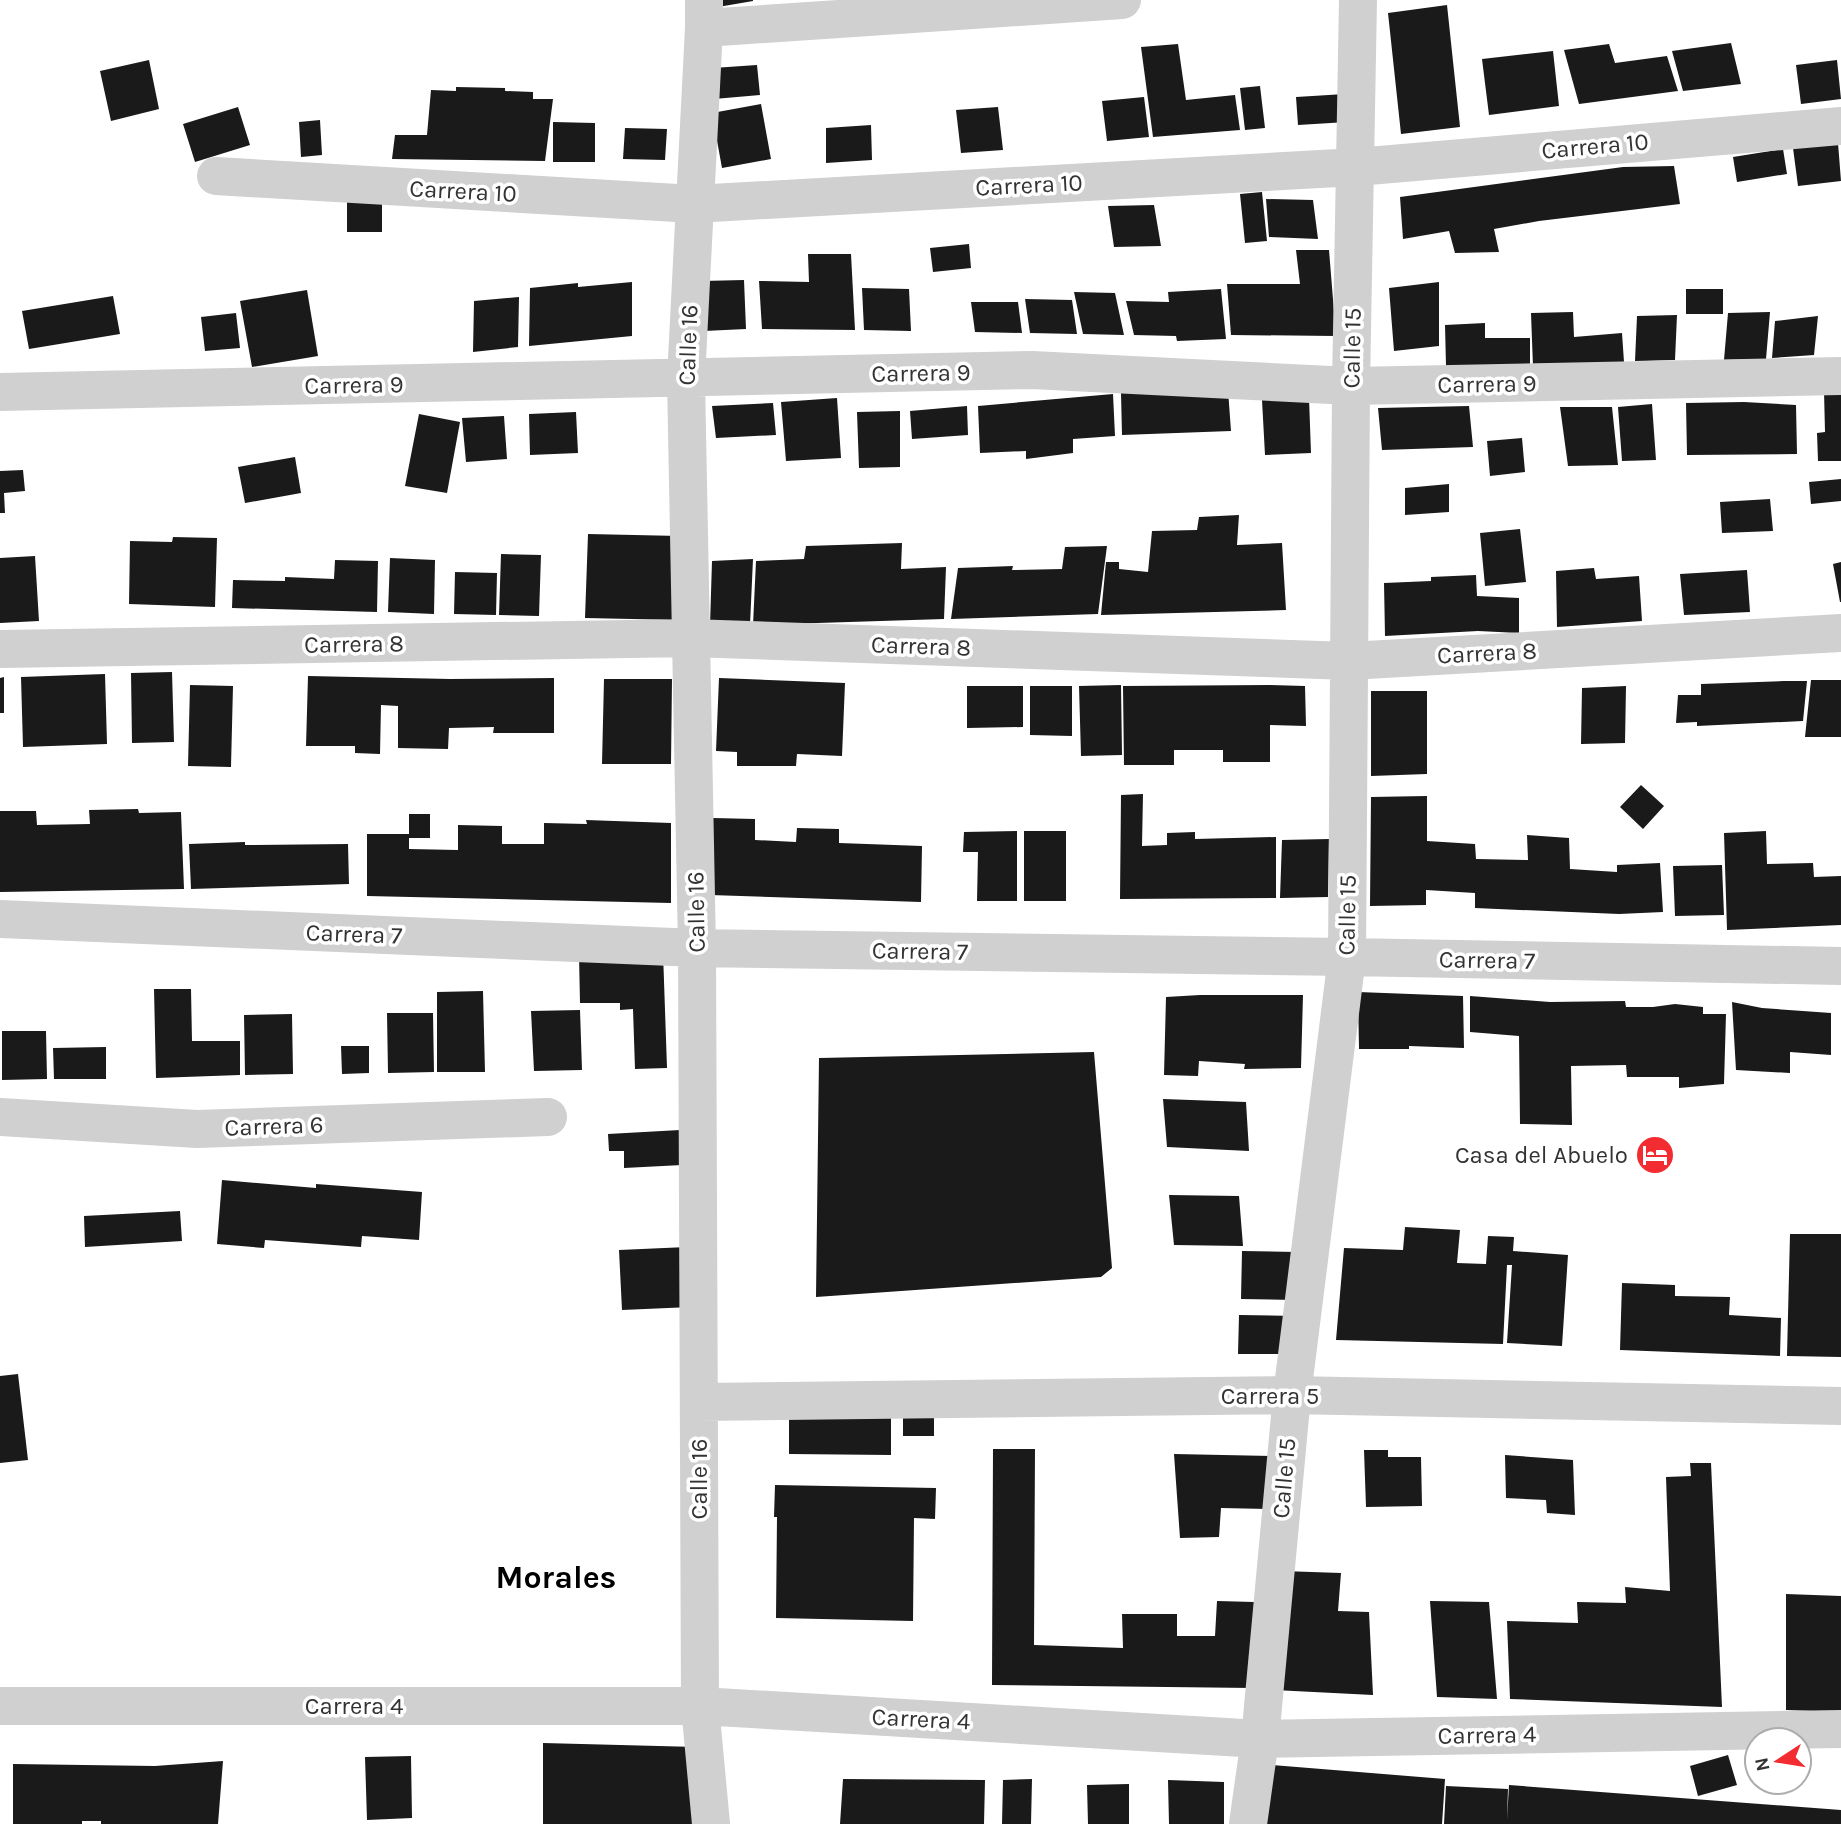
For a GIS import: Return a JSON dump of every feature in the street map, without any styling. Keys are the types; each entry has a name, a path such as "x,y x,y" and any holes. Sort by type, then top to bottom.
{"street":[{"path":"704,14 1122,0"},
{"name":"Calle 15","path":"1248,1824 1259,1739 1292,1395 1348,957 1351,386 1358,0"},
{"name":"Calle 16","path":"704,14 686,379 697,948 700,1706 711,1824"},
{"name":"Carrera 10","path":"216,176 694,204 1356,167 1841,125"},
{"name":"Carrera 9","path":"0,393 1032,370 1351,386 1841,376"},
{"name":"Carrera 8","path":"0,649 690,638 1349,661 1841,633"},
{"name":"Carrera 7","path":"0,919 697,948 1841,967"},
{"name":"Carrera 6","path":"0,1118 197,1129 548,1117"},
{"name":"Carrera 5","path":"699,1402 1292,1395 1841,1406"},
{"name":"Carrera 4","path":"0,1706 700,1706 1259,1739 1841,1729"}],"building":[{"path":"717,0 753,0 753,1 718,7"},
{"path":"1447,5 1460,127 1401,134 1388,13"},
{"path":"1731,43 1741,84 1683,91 1672,51"},
{"path":"1178,44 1186,100 1235,95 1240,130 1153,137 1141,47"},
{"path":"1609,44 1615,63 1667,56 1678,91 1579,104 1564,50"},
{"path":"1553,51 1559,106 1489,115 1482,59"},
{"path":"149,60 159,109 111,121 100,71"},
{"path":"1837,60 1841,99 1801,104 1796,65"},
{"path":"757,65 760,95 714,99 713,68"},
{"path":"1260,86 1265,128 1245,130 1240,88"},
{"path":"456,87 505,88 505,91 533,92 533,99 553,99 545,161 392,159 395,135 427,135 431,90 456,91"},
{"path":"1345,94 1347,122 1298,125 1296,97"},
{"path":"1144,97 1149,137 1107,141 1102,101"},
{"path":"761,104 771,159 722,168 712,113"},
{"path":"238,107 250,145 195,162 183,124"},
{"path":"998,107 1003,150 961,153 956,110"},
{"path":"320,120 322,155 301,157 299,122"},
{"path":"553,122 595,123 595,162 553,162"},
{"path":"871,125 872,160 826,163 826,128"},
{"path":"625,128 667,129 665,160 623,159"},
{"path":"1838,143 1841,181 1798,186 1793,148"},
{"path":"1783,149 1787,174 1737,182 1733,157"},
{"path":"1674,166 1680,204 1494,229 1499,252 1455,253 1449,231 1403,239 1400,197 1623,167"},
{"path":"1262,192 1267,241 1245,243 1240,194"},
{"path":"347,197 382,197 382,232 347,232"},
{"path":"1266,199 1313,200 1318,239 1269,237"},
{"path":"1154,205 1161,246 1114,247 1108,206"},
{"path":"969,244 971,268 933,272 930,248"},
{"path":"1296,250 1329,250 1336,336 1231,335 1227,284 1300,284"},
{"path":"808,254 851,254 855,330 762,329 759,281 809,282"},
{"path":"744,280 746,329 704,331 702,281"},
{"path":"632,282 632,336 529,346 530,288 578,283 578,287"},
{"path":"1439,282 1439,346 1394,351 1389,288"},
{"path":"862,288 909,289 911,331 864,330"},
{"path":"1221,289 1226,339 1177,341 1176,336 1134,335 1126,301 1169,302 1168,292"},
{"path":"1686,289 1723,289 1723,314 1686,314"},
{"path":"307,290 318,356 252,367 240,301"},
{"path":"1074,292 1115,293 1124,335 1083,334"},
{"path":"113,296 120,334 29,349 22,311"},
{"path":"519,297 518,347 473,352 474,301"},
{"path":"1025,299 1072,300 1077,334 1030,333"},
{"path":"971,302 1018,302 1022,333 975,332"},
{"path":"1573,312 1574,337 1622,333 1624,362 1533,367 1531,313"},
{"path":"1770,312 1766,359 1724,360 1728,313"},
{"path":"236,313 240,348 205,351 201,317"},
{"path":"1677,315 1675,360 1635,361 1637,316"},
{"path":"1818,316 1814,355 1772,358 1775,321"},
{"path":"1485,323 1485,338 1530,338 1530,366 1446,366 1445,325"},
{"path":"1228,390 1231,431 1122,435 1121,393"},
{"path":"1824,391 1841,391 1841,461 1818,461 1817,433 1825,432"},
{"path":"1113,394 1115,436 1073,439 1073,453 1026,459 1026,451 980,453 978,406"},
{"path":"837,398 841,458 786,461 781,402"},
{"path":"1309,398 1311,453 1265,455 1262,400"},
{"path":"773,403 776,435 716,438 712,406"},
{"path":"1686,403 1796,405 1797,454 1687,455"},
{"path":"1652,404 1656,460 1622,461 1618,407"},
{"path":"967,406 968,435 912,439 910,411"},
{"path":"1469,406 1473,447 1382,450 1378,408"},
{"path":"1560,407 1612,407 1618,465 1568,466"},
{"path":"900,411 900,467 859,468 857,412"},
{"path":"576,412 578,453 530,455 529,414"},
{"path":"419,414 460,422 447,493 405,486"},
{"path":"504,416 507,459 466,462 462,418"},
{"path":"1522,438 1525,472 1490,476 1487,441"},
{"path":"295,457 301,493 245,503 238,467"},
{"path":"23,470 25,491 4,493 5,513 0,513 0,471"},
{"path":"1841,479 1841,501 1811,504 1809,482"},
{"path":"1449,484 1449,512 1405,515 1405,488"},
{"path":"1770,499 1773,531 1722,533 1720,502"},
{"path":"1239,515 1237,545 1282,543 1286,610 1101,615 1106,562 1119,562 1119,569 1148,572 1152,531 1197,530 1199,517"},
{"path":"1520,529 1526,582 1485,586 1480,533"},
{"path":"588,534 680,536 679,620 585,618"},
{"path":"173,537 217,538 215,607 129,604 130,541 172,542"},
{"path":"902,543 901,569 946,567 944,619 753,625 756,561 804,559 806,546"},
{"path":"1107,546 1098,614 951,619 958,568 1013,566 1012,570 1062,569 1065,547"},
{"path":"501,554 541,555 539,616 499,615"},
{"path":"35,556 39,621 0,623 0,558"},
{"path":"390,558 435,560 434,614 388,612"},
{"path":"753,559 750,625 710,626 712,561"},
{"path":"335,560 378,561 377,612 232,608 233,580 285,581 285,577 334,579"},
{"path":"1841,562 1841,602 1840,602 1833,564"},
{"path":"1594,568 1596,579 1639,576 1642,621 1557,627 1556,571"},
{"path":"1747,570 1750,612 1684,615 1680,574"},
{"path":"455,572 497,573 496,615 454,614"},
{"path":"1476,575 1477,596 1519,598 1519,633 1478,631 1385,636 1384,583"},
{"path":"172,672 174,742 132,743 131,673"},
{"path":"105,674 107,744 23,747 21,677"},
{"path":"308,676 554,678 554,733 493,733 494,727 449,728 448,749 398,748 398,706 381,705 380,754 355,753 355,746 306,746"},
{"path":"4,677 4,713 0,713 0,678"},
{"path":"719,678 845,683 842,756 797,754 796,766 737,766 737,752 716,751"},
{"path":"604,679 672,679 671,764 602,764"},
{"path":"1811,680 1841,680 1841,737 1805,737"},
{"path":"1807,681 1803,721 1697,726 1697,722 1676,723 1678,695 1701,695 1701,684"},
{"path":"190,685 233,686 231,767 188,766"},
{"path":"1121,685 1122,755 1081,756 1079,686"},
{"path":"967,686 1023,686 1023,727 967,728"},
{"path":"1030,686 1072,686 1072,736 1030,735"},
{"path":"1123,686 1305,686 1306,726 1270,725 1270,762 1223,762 1223,750 1174,750 1174,765 1124,765"},
{"path":"1626,686 1625,743 1581,744 1582,688"},
{"path":"1371,691 1427,691 1427,774 1371,776"},
{"path":"1641,785 1664,806 1643,829 1620,807"},
{"path":"1143,794 1142,846 1167,845 1167,833 1195,832 1195,839 1276,837 1276,898 1120,899 1121,795"},
{"path":"1427,796 1427,841 1475,844 1476,859 1528,860 1527,835 1569,838 1570,869 1617,872 1617,865 1660,863 1663,912 1619,914 1475,908 1475,893 1426,890 1426,905 1370,906 1371,797"},
{"path":"138,809 139,813 181,812 184,889 0,892 0,811 36,811 37,825 90,824 89,810"},
{"path":"409,814 430,814 430,838 409,838 409,849 458,850 458,825 502,826 502,844 544,844 544,823 587,824 586,820 671,823 671,903 367,896 367,834 409,834"},
{"path":"713,818 755,819 755,840 796,842 797,828 839,829 839,843 922,846 921,902 710,895"},
{"path":"1017,831 1017,901 977,901 978,852 963,852 964,832"},
{"path":"1024,831 1066,831 1066,901 1024,901"},
{"path":"1766,831 1767,864 1813,863 1814,877 1841,876 1841,925 1727,930 1724,833"},
{"path":"1329,839 1328,897 1280,898 1282,840"},
{"path":"245,842 245,845 348,844 349,884 191,889 189,844"},
{"path":"1722,865 1724,915 1675,916 1673,866"},
{"path":"663,952 667,1068 635,1069 633,1009 620,1010 620,1003 580,1003 579,955"},
{"path":"154,989 191,989 192,1041 240,1041 240,1075 156,1078"},
{"path":"483,991 485,1072 437,1072 437,992"},
{"path":"1358,992 1463,996 1464,1048 1409,1046 1409,1049 1359,1049"},
{"path":"1303,995 1301,1068 1244,1069 1245,1064 1199,1061 1198,1076 1164,1075 1166,997"},
{"path":"1470,996 1550,1002 1625,1001 1626,1007 1675,1004 1703,1007 1703,1014 1726,1014 1724,1084 1679,1088 1679,1077 1627,1077 1626,1065 1571,1066 1572,1125 1520,1124 1519,1036 1470,1032"},
{"path":"1732,1002 1762,1008 1831,1013 1831,1055 1790,1052 1790,1073 1736,1070"},
{"path":"580,1010 582,1070 534,1071 531,1011"},
{"path":"387,1013 433,1013 434,1072 388,1073"},
{"path":"292,1014 293,1074 245,1075 244,1015"},
{"path":"2,1031 46,1031 47,1079 2,1080"},
{"path":"341,1046 369,1046 369,1073 342,1074"},
{"path":"106,1047 106,1079 54,1079 53,1048"},
{"path":"1094,1052 1112,1268 1101,1277 816,1297 819,1058"},
{"path":"1163,1099 1246,1102 1249,1151 1167,1147"},
{"path":"680,1130 682,1165 624,1168 624,1151 609,1151 608,1134"},
{"path":"222,1180 316,1188 316,1184 422,1192 419,1240 362,1236 361,1247 265,1240 264,1248 217,1244"},
{"path":"1169,1195 1239,1196 1243,1246 1174,1245"},
{"path":"180,1211 182,1241 85,1247 84,1216"},
{"path":"1405,1227 1460,1230 1457,1263 1486,1264 1488,1236 1514,1237 1513,1251 1568,1255 1562,1346 1507,1343 1512,1265 1507,1265 1503,1344 1336,1340 1344,1248 1403,1250"},
{"path":"1790,1234 1841,1234 1841,1357 1787,1356"},
{"path":"687,1247 691,1307 622,1310 619,1250"},
{"path":"1242,1251 1297,1252 1295,1300 1241,1299"},
{"path":"1622,1283 1675,1285 1675,1296 1730,1297 1729,1315 1781,1318 1780,1356 1620,1350"},
{"path":"1239,1315 1295,1316 1294,1354 1238,1354"},
{"path":"18,1374 28,1460 0,1463 0,1376"},
{"path":"789,1404 891,1404 891,1455 789,1454"},
{"path":"903,1408 934,1408 934,1436 903,1436"},
{"path":"993,1449 1035,1449 1034,1645 1123,1648 1122,1614 1177,1614 1177,1636 1215,1636 1217,1601 1254,1602 1253,1688 992,1685"},
{"path":"1364,1450 1388,1450 1388,1457 1421,1457 1422,1506 1366,1507"},
{"path":"1174,1454 1275,1456 1268,1509 1221,1508 1219,1537 1180,1538"},
{"path":"1505,1455 1573,1460 1575,1515 1547,1513 1546,1500 1506,1498"},
{"path":"1690,1463 1711,1463 1722,1707 1510,1699 1507,1621 1578,1623 1577,1602 1626,1603 1625,1587 1670,1591 1666,1477 1691,1476"},
{"path":"775,1485 936,1488 935,1519 914,1518 913,1621 776,1618"},
{"path":"1282,1571 1341,1573 1338,1611 1369,1612 1373,1695 1274,1690"},
{"path":"1786,1594 1841,1596 1841,1712 1786,1710"},
{"path":"1430,1601 1489,1602 1497,1699 1437,1697"},
{"path":"543,1743 697,1747 697,1824 543,1824"},
{"path":"1728,1755 1737,1785 1698,1796 1690,1766"},
{"path":"411,1756 412,1818 367,1820 365,1757"},
{"path":"223,1761 218,1824 101,1824 101,1821 82,1821 82,1824 13,1824 13,1764 155,1766"},
{"path":"1272,1765 1445,1779 1442,1824 1258,1824"},
{"path":"843,1779 985,1780 984,1824 840,1824"},
{"path":"1032,1779 1031,1824 1002,1824 1003,1780"},
{"path":"1168,1780 1224,1782 1224,1824 1169,1824"},
{"path":"1129,1784 1129,1824 1088,1824 1087,1785"},
{"path":"1509,1785 1841,1810 1841,1824 1444,1824 1446,1786 1508,1789 1507,1820"}],"place":[{"name":"Casa del Abuelo","path":"1655,1155"}],"district":[{"name":"Morales","path":"556,1577"}]}
